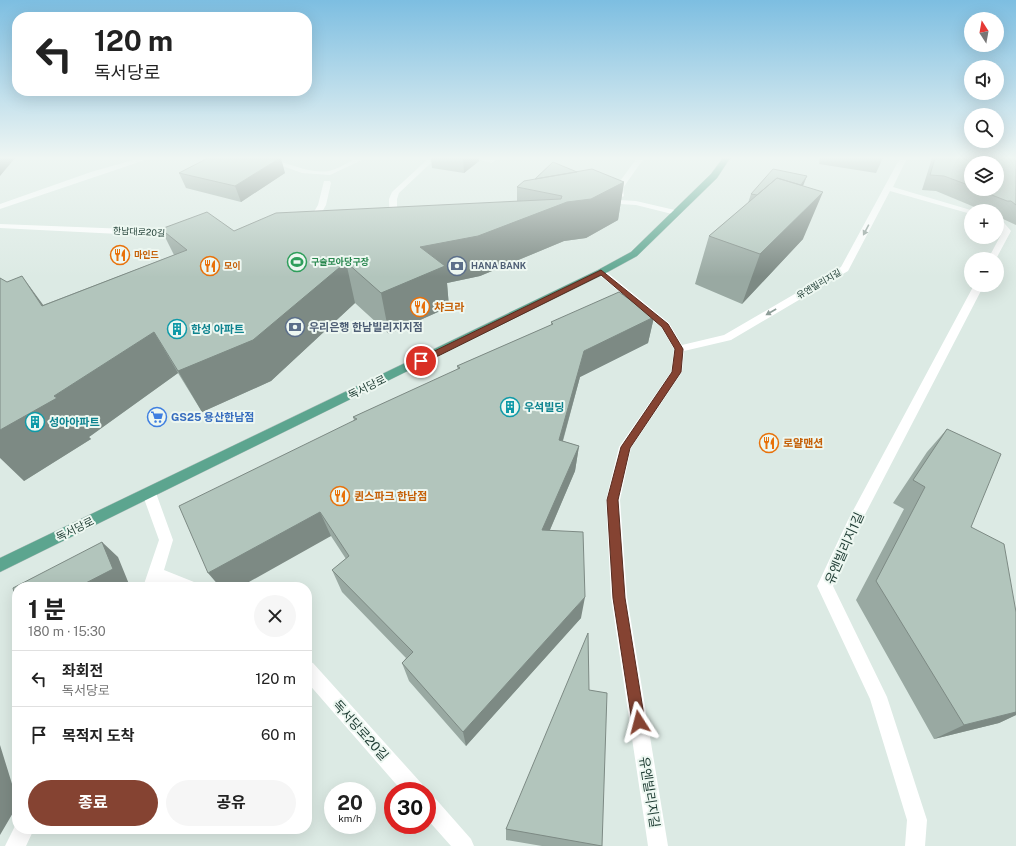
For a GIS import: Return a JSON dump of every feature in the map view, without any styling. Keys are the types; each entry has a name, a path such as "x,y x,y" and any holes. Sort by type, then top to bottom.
{"main road":[{"name":"독서당로","path":"0,565 601,272 634,254 692,197"}],"street":[{"path":"0,207 27,197"},
{"path":"307,230 322,205 324,197"},
{"path":"394,197 393,232 401,231"},
{"path":"620,197 620,202"},
{"name":"유엔빌리지길","path":"658,846 619,598 613,500 626,447 676,372 679,349 727,338 845,269 884,197"},
{"path":"921,197 964,210"},
{"path":"598,201 636,203 676,213"},
{"name":"한남대로20길","path":"0,226 186,234"},
{"path":"1004,228 1007,231 1004,237"},
{"path":"601,272 665,325 679,349"},
{"name":"유엔빌리지1길","path":"915,846 917,820 878,697 825,586 853,524 975,292"},
{"path":"149,493 166,540 153,580 163,582"},
{"name":"독서당로20길","path":"312,675 407,782"},
{"path":"436,814 464,846"},
{"path":"15,846 21,834"}],"building":[{"path":"562,197 594,197 567,202 478,236 420,247 445,266 381,293 346,262 253,340 178,371 154,332 54,396 57,398 0,430 0,278 7,282 22,276 42,306 187,250 161,229 207,212 234,231 276,213 561,199"},
{"path":"754,197 817,197 760,254 709,236"},
{"path":"998,197 1016,197 1016,205 1011,201"},
{"path":"619,292 654,317 584,351 559,440 579,446 542,530 583,532 585,597 463,732 402,663 413,652 332,570 349,556 320,512 208,573 179,506 357,419 353,417 460,368 457,366 553,324 551,322"},
{"path":"947,429 1001,454 971,527 1004,544 1016,612 1016,712 964,725 876,581 925,487 913,480"},
{"path":"102,542 113,569 88,582 25,582"},
{"path":"588,633 589,690 607,693 602,846 506,829"}],"place":[{"name":"마인드","path":"120,255"},
{"name":"구슬모아당구장","path":"297,262"},
{"name":"모이","path":"210,266"},
{"name":"HANA BANK","path":"457,266"},
{"name":"챠크라","path":"420,307"},
{"name":"우리은행 한남빌리지지점","path":"295,327"},
{"name":"한성 아파트","path":"177,329"},
{"name":"우석빌딩","path":"510,407"},
{"name":"GS25 용산한남점","path":"157,417"},
{"name":"성아아파트","path":"35,422"},
{"name":"로얄맨션","path":"769,443"},
{"name":"퀸스파크 한남점","path":"340,496"}],"route":[{"path":"421,361 601,272 665,325 679,349 676,372 626,447 613,500 619,598 639,722"}]}
